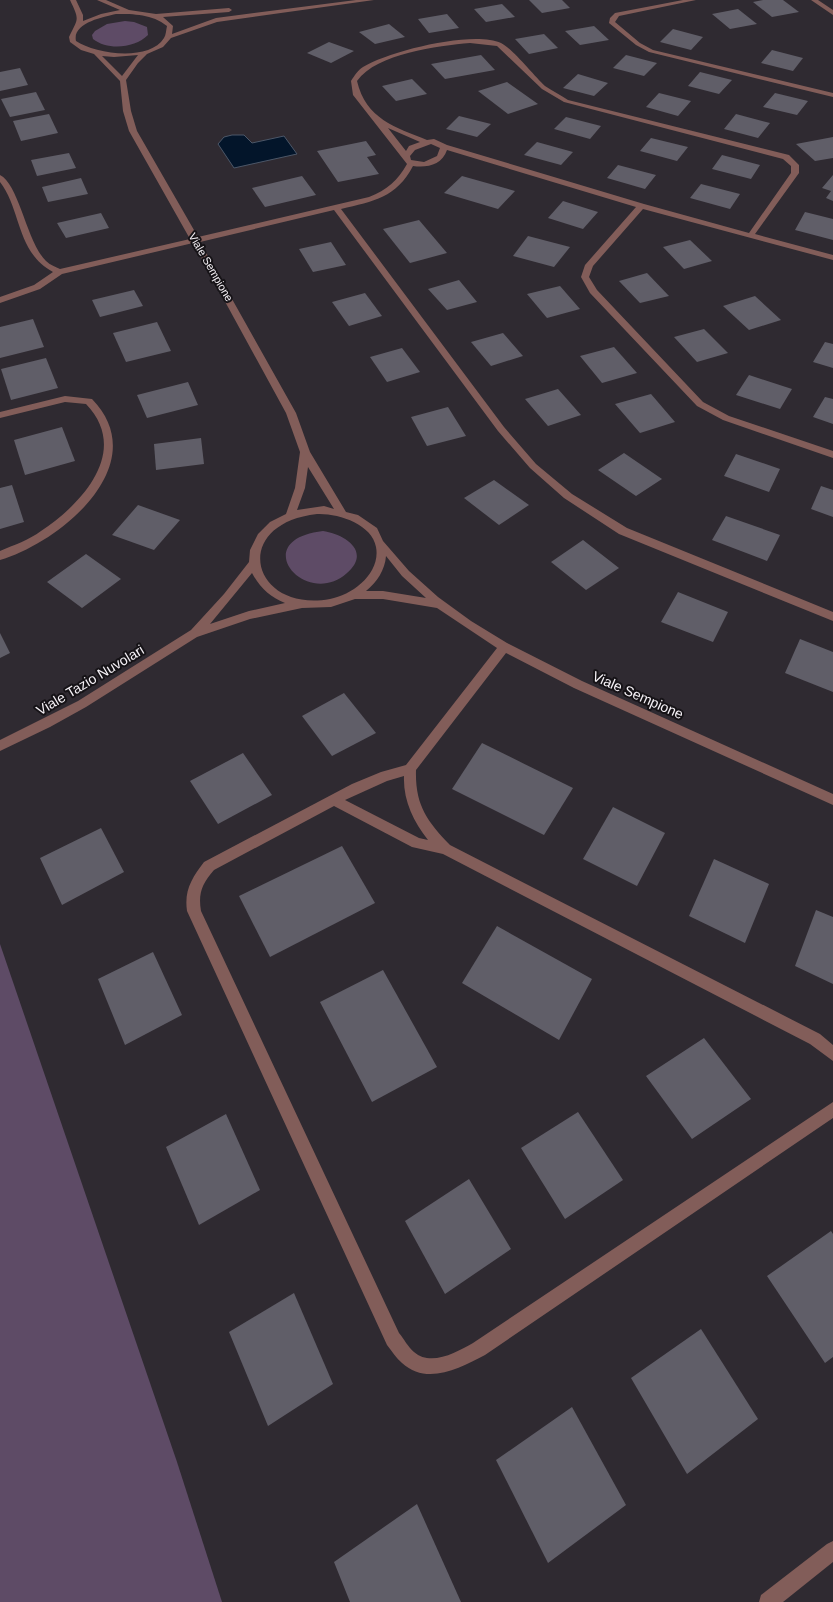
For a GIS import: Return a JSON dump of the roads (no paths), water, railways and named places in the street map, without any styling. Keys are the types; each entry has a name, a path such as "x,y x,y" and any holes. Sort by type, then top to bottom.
{"street":[{"path":"74,0 80,15 79,25 72,37 73,42 78,48 97,55 113,56 146,52"},
{"path":"100,0 131,12 157,16 321,0"},
{"path":"169,37 216,20 372,0"},
{"path":"693,0 617,14 613,18 612,23 638,44 651,51 833,95"},
{"path":"814,0 833,13"},
{"path":"79,25 102,15 131,12"},
{"path":"97,55 123,80 135,62 146,52 164,43 169,37 170,26 157,16"},
{"path":"444,150 430,164 422,165 407,161 406,156 372,116 358,95 354,81 362,70 382,60 439,45 490,41 499,45 544,88 566,101 786,157 795,165 795,173 751,235"},
{"name":"Viale Sempione","path":"123,80 127,110 133,131 291,413 305,452 318,478 341,512"},
{"path":"372,116 396,130 426,142"},
{"path":"406,156 412,148 431,141 444,150 833,258"},
{"path":"0,300 37,288 59,272 336,208 384,194 403,179 411,163"},
{"path":"0,177 7,186 32,248 44,264 59,272"},
{"path":"641,206 590,265 585,277 593,290 700,404 726,418 833,455"},
{"path":"336,208 502,430 533,466 568,496 623,531 833,617"},
{"path":"0,415 65,399 90,401 103,419 110,448 103,476 81,504 44,535 0,556"},
{"name":"Viale Sempione","path":"290,516 300,488 305,452"},
{"path":"324,510 341,512 367,524 382,544 379,572 369,585 355,595 338,601 321,604 303,604 284,599 269,589 258,577 254,563 255,549 262,536 274,524 290,516 306,512 324,510"},
{"name":"Viale Sempione","path":"382,544 394,563 437,604 504,647 566,680 833,800"},
{"name":"Viale Tazio Nuvolari","path":"194,634 228,597 254,563"},
{"name":"Viale Sempione","path":"355,595 383,595 437,604"},
{"name":"Viale Tazio Nuvolari","path":"0,746 82,704 194,634 249,615 303,604"},
{"path":"445,849 424,827 415,807 408,788 410,769 504,647"},
{"path":"410,769 385,776 334,800 209,866 196,882 191,896 194,911 393,1339 410,1360 432,1367 453,1363 479,1349 833,1109"},
{"path":"334,800 369,820 418,843 445,849 815,1039 833,1054"},
{"path":"768,1602 833,1550"}],"water":[{"path":"244,135 252,143 284,136 297,154 234,168 218,144 224,137"}]}
